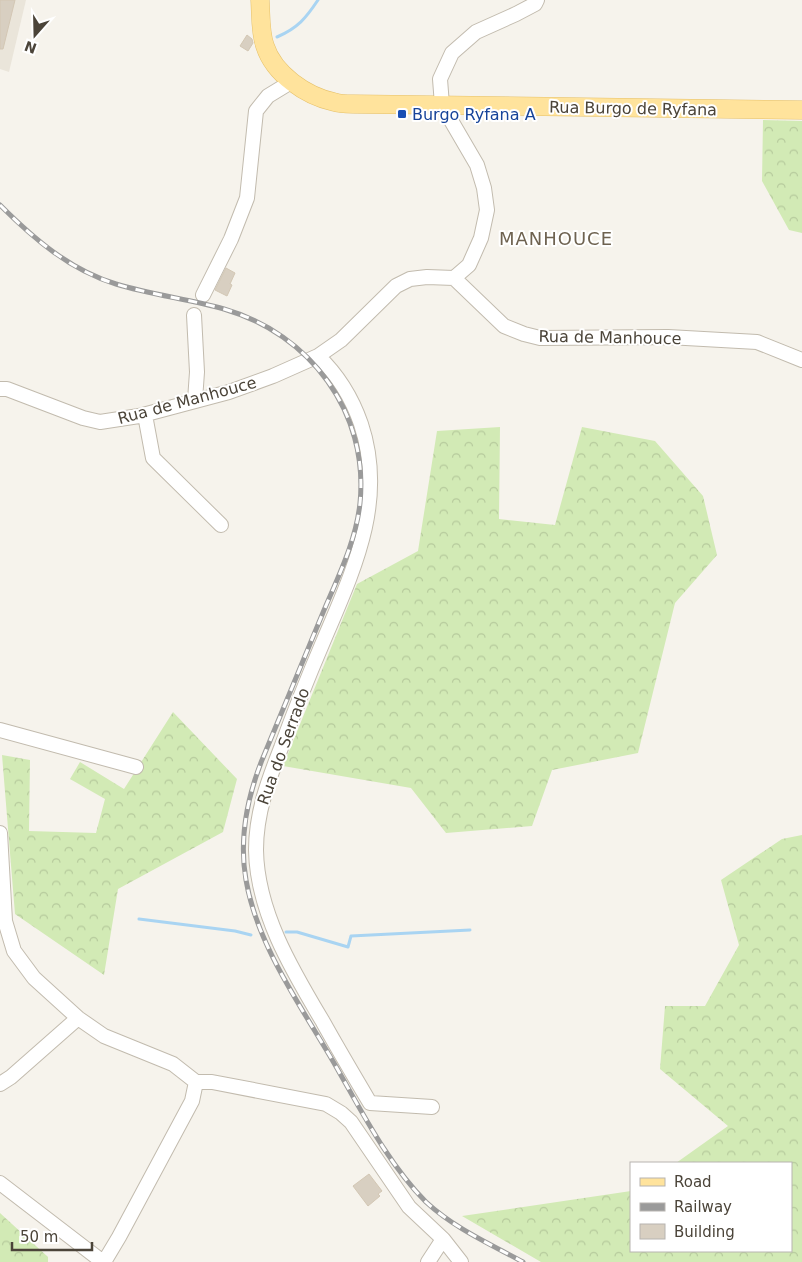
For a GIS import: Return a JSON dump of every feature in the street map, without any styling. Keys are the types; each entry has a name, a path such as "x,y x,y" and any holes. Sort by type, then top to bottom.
{"main road":[{"name":"Rua Burgo de Ryfana","path":"260,0 265,46 277,68 291,82 310,93 334,102 354,104 802,110"}],"street":[{"path":"454,278 469,265 481,238 487,210 484,188 477,165 442,105 440,79 452,53 476,32 516,14 534,4 537,0"},
{"path":"203,295 232,239 247,198 256,111 268,96 291,82"},
{"name":"Rua de Manhouce","path":"0,389 7,389 83,418 100,422 145,415 229,392 273,376 318,356 341,340 396,286 410,280 427,277 454,278 504,326 540,338 668,337 757,342 802,360"},
{"path":"194,315 198,372 195,400"},
{"name":"Rua do Serrado","path":"318,356 334,372 342,384 362,428 369,462 369,511 357,558 306,682 261,802 256,835 259,884 268,915 308,998 370,1103 432,1107"},
{"path":"145,415 153,458 221,525"},
{"path":"0,730 136,767"},
{"path":"0,833 5,921 14,951 34,978 78,1018 104,1036 173,1064 196,1082 212,1082 326,1104 341,1113 351,1122 409,1207 443,1239 461,1262"},
{"path":"0,1084 11,1077 78,1018"},
{"path":"0,1183 104,1262 192,1101 196,1082"},
{"path":"428,1262 443,1239"}],"shaded area":[{"path":"0,0 26,0 9,72 0,69"}],"green space":[{"path":"763,120 802,121 802,233 789,230 762,181"},
{"path":"500,427 499,519 555,525 582,427 655,441 703,496 717,555 675,603 638,753 552,770 532,826 446,833 411,788 283,766 357,584 418,551 437,431"},
{"path":"173,712 237,779 223,832 118,889 104,975 15,914 2,755 30,760 29,831 96,833 105,799 70,779 80,762 124,789"},
{"path":"802,835 802,1262 541,1262 462,1216 630,1191 630,1252 792,1252 792,1162 677,1162 728,1126 660,1069 665,1006 705,1006 739,945 721,880 782,839"},
{"path":"0,1213 48,1257 48,1262 0,1262"}],"building":[{"path":"0,0 15,0 3,49 0,49"},
{"path":"247,35 252,39 253,43 248,51 240,46"},
{"path":"226,268 235,273 227,296 215,290"},
{"path":"369,1174 382,1191 378,1194 380,1196 368,1206 353,1186"}],"waterway":[{"path":"277,37 301,22 318,0"},
{"path":"139,919 235,931 251,935"},
{"path":"286,932 297,932 348,947 351,936 470,930"}],"railway":[{"path":"0,205 26,230 54,252 83,271 130,288 224,309 255,321 283,337 307,357 328,381 344,408 355,438 360,470 358,518 345,560 262,760 252,789 244,834 243,850 246,880 260,928 282,974 376,1136 399,1171 426,1202 448,1220 523,1262"}],"place":[{"name":"Burgo Ryfana A","path":"402,114"}],"district":[{"name":"MANHOUCE","path":"556,239"}]}
